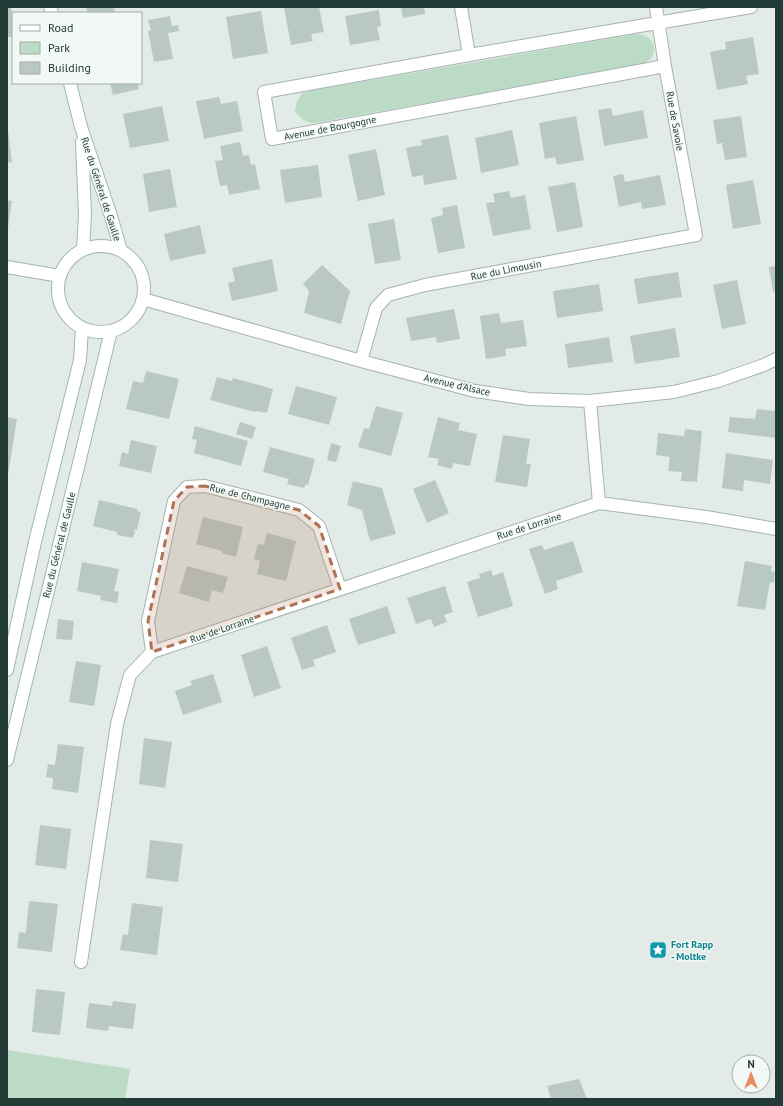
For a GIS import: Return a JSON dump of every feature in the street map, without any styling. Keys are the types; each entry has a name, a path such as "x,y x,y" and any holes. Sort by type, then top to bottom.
{"street":[{"path":"461,7 469,55"},
{"name":"Rue de Savoie","path":"656,7 665,66 696,235"},
{"name":"Avenue de Bourgogne","path":"665,66 272,139 264,92 469,55 659,24 751,7"},
{"name":"Rue du Général de Gaulle","path":"70,84 81,127 112,216 121,251"},
{"name":"Rue du Général de Gaulle","path":"81,127 85,215 83,250"},
{"name":"Rue du Limousin","path":"361,360 376,308 388,295 432,284 696,235"},
{"path":"99,246 110,247 121,251 132,260 140,271 144,285 143,299 139,310 132,319 122,327 111,331 97,332 82,328 72,321 64,312 60,300 58,288 60,276 66,264 83,250 99,246"},
{"path":"7,267 60,276"},
{"name":"Avenue d'Alsace","path":"143,299 475,391 530,399 590,401 674,392 718,380 764,365 776,359"},
{"path":"7,670 80,360 82,328"},
{"name":"Rue du Général de Gaulle","path":"7,760 111,331"},
{"path":"590,401 599,503"},
{"name":"Rue de Champagne","path":"152,652 148,621 174,501 187,487 204,486 299,510 319,526 340,589"},
{"name":"Rue de Lorraine","path":"81,962 117,724 130,675 152,652 599,503 706,517 776,529"}],"highlighted area":[{"path":"205,486 299,510 319,526 340,589 152,652 148,621 174,501 187,487"}],"green space":[{"path":"636,34 643,35 648,38 654,46 654,51 649,61 643,64 315,123 304,120 295,111 297,101 302,93 309,91"},
{"path":"7,1050 130,1069 125,1099 7,1099"}],"building":[{"path":"7,7 11,7 12,37 7,37"},
{"path":"86,7 114,7 115,12 87,12"},
{"path":"284,7 319,7 324,32 311,34 313,41 291,45"},
{"path":"401,7 424,7 425,14 403,18"},
{"path":"379,10 381,26 377,27 380,40 350,45 345,16"},
{"path":"261,11 268,53 233,59 226,17"},
{"path":"170,16 172,26 178,25 179,31 168,33 173,59 154,62 148,31 151,30 148,20"},
{"path":"753,37 759,74 746,76 748,84 717,90 710,52 726,49 725,42"},
{"path":"110,84 138,84 139,89 113,95"},
{"path":"219,97 221,104 237,101 243,131 204,139 196,101"},
{"path":"162,106 169,141 130,148 123,114"},
{"path":"611,108 613,116 643,110 648,138 604,146 598,110"},
{"path":"576,116 584,160 557,165 555,157 545,159 539,123"},
{"path":"741,116 747,157 725,160 722,143 717,144 713,120"},
{"path":"7,129 12,162 7,163"},
{"path":"512,130 519,165 481,173 475,138"},
{"path":"448,135 457,179 424,185 423,175 412,177 406,148 422,145 421,140"},
{"path":"240,142 243,156 249,155 251,165 255,164 260,189 229,195 227,185 220,186 215,161 223,160 220,146"},
{"path":"376,149 385,195 358,201 348,155"},
{"path":"318,165 322,197 285,203 280,170"},
{"path":"170,169 177,207 149,212 143,174"},
{"path":"623,174 625,182 660,175 666,205 642,209 641,202 619,207 613,176"},
{"path":"753,180 761,224 733,229 726,185"},
{"path":"575,182 583,227 557,232 548,187"},
{"path":"509,191 511,198 525,195 531,229 493,236 486,203 495,202 493,194"},
{"path":"7,200 12,201 8,228 7,228"},
{"path":"457,205 465,248 438,253 431,218 443,215 442,208"},
{"path":"394,219 401,260 375,264 368,224"},
{"path":"200,225 206,253 170,261 164,234"},
{"path":"272,259 278,291 232,301 228,283 235,281 232,268"},
{"path":"322,265 350,291 341,324 304,313 309,291 303,284"},
{"path":"776,266 776,291 773,292 769,267"},
{"path":"678,272 682,297 638,304 634,279"},
{"path":"737,280 746,324 722,329 713,285"},
{"path":"599,284 603,311 557,318 553,291"},
{"path":"454,309 460,339 437,343 436,337 411,341 406,318"},
{"path":"499,313 501,323 523,320 527,346 505,349 506,356 486,359 480,316"},
{"path":"675,328 680,357 635,364 630,336"},
{"path":"609,337 613,362 568,368 565,344"},
{"path":"146,371 179,379 169,419 126,409 133,381 143,383"},
{"path":"217,377 232,381 233,378 273,389 267,413 255,412 210,400"},
{"path":"296,386 337,397 329,425 288,414"},
{"path":"376,406 403,413 391,456 358,447 364,428 369,429"},
{"path":"757,409 776,411 776,438 728,432 730,417 755,419"},
{"path":"7,417 17,419 8,475 7,475"},
{"path":"438,417 460,423 458,430 477,434 470,466 453,463 452,469 437,465 439,459 428,457"},
{"path":"240,422 256,427 252,439 236,434"},
{"path":"195,426 248,441 241,466 194,453 197,440 192,439"},
{"path":"685,429 702,431 697,482 681,481 682,472 668,471 670,457 656,455 658,433 684,436"},
{"path":"503,435 530,439 526,464 531,464 527,487 495,482"},
{"path":"131,440 157,446 151,473 119,466 122,452 128,454"},
{"path":"331,443 341,446 336,462 327,460"},
{"path":"270,447 315,459 308,485 306,484 304,488 287,484 289,479 263,472"},
{"path":"726,453 773,460 770,484 744,480 743,491 722,488"},
{"path":"435,480 449,513 427,523 413,489"},
{"path":"353,481 382,488 396,534 370,541 362,510 347,505"},
{"path":"99,500 138,509 137,511 141,512 137,530 133,529 135,531 133,538 117,535 117,532 93,526"},
{"path":"203,517 243,527 236,557 222,553 222,551 196,544"},
{"path":"267,533 296,541 286,581 257,574 260,561 254,559 258,544 264,545"},
{"path":"573,541 583,572 556,581 558,589 545,594 529,549 542,545 544,550"},
{"path":"745,561 772,566 771,571 775,572 774,583 770,582 765,610 737,606"},
{"path":"82,562 119,569 114,591 119,592 117,603 100,600 101,596 77,591"},
{"path":"187,566 228,577 223,593 212,590 209,602 179,593"},
{"path":"491,570 493,576 503,572 513,606 478,617 467,582 480,578 479,574"},
{"path":"445,586 453,612 444,615 447,622 434,627 431,619 416,624 407,598"},
{"path":"387,606 396,633 358,645 349,619"},
{"path":"58,619 74,621 72,640 56,639"},
{"path":"327,625 336,652 313,660 315,666 302,670 291,638"},
{"path":"267,646 281,688 254,697 241,655"},
{"path":"76,661 101,665 94,706 69,702"},
{"path":"213,674 222,702 183,715 175,691 192,685 190,681"},
{"path":"144,738 172,742 165,788 139,784"},
{"path":"58,744 84,747 78,793 52,789 53,778 46,777 48,764 55,765"},
{"path":"40,825 71,829 66,869 35,865"},
{"path":"150,840 183,844 178,882 146,878"},
{"path":"29,901 58,904 52,952 17,948 19,932 26,933"},
{"path":"132,903 163,907 157,955 120,950 123,934 128,935"},
{"path":"36,989 65,992 60,1035 32,1032"},
{"path":"113,1001 136,1004 133,1029 109,1026 108,1031 86,1028 89,1003 112,1006"},
{"path":"579,1079 587,1099 551,1099 547,1086"}],"place":[{"name":"Fort Rapp - Moltke","path":"658,950"}]}
